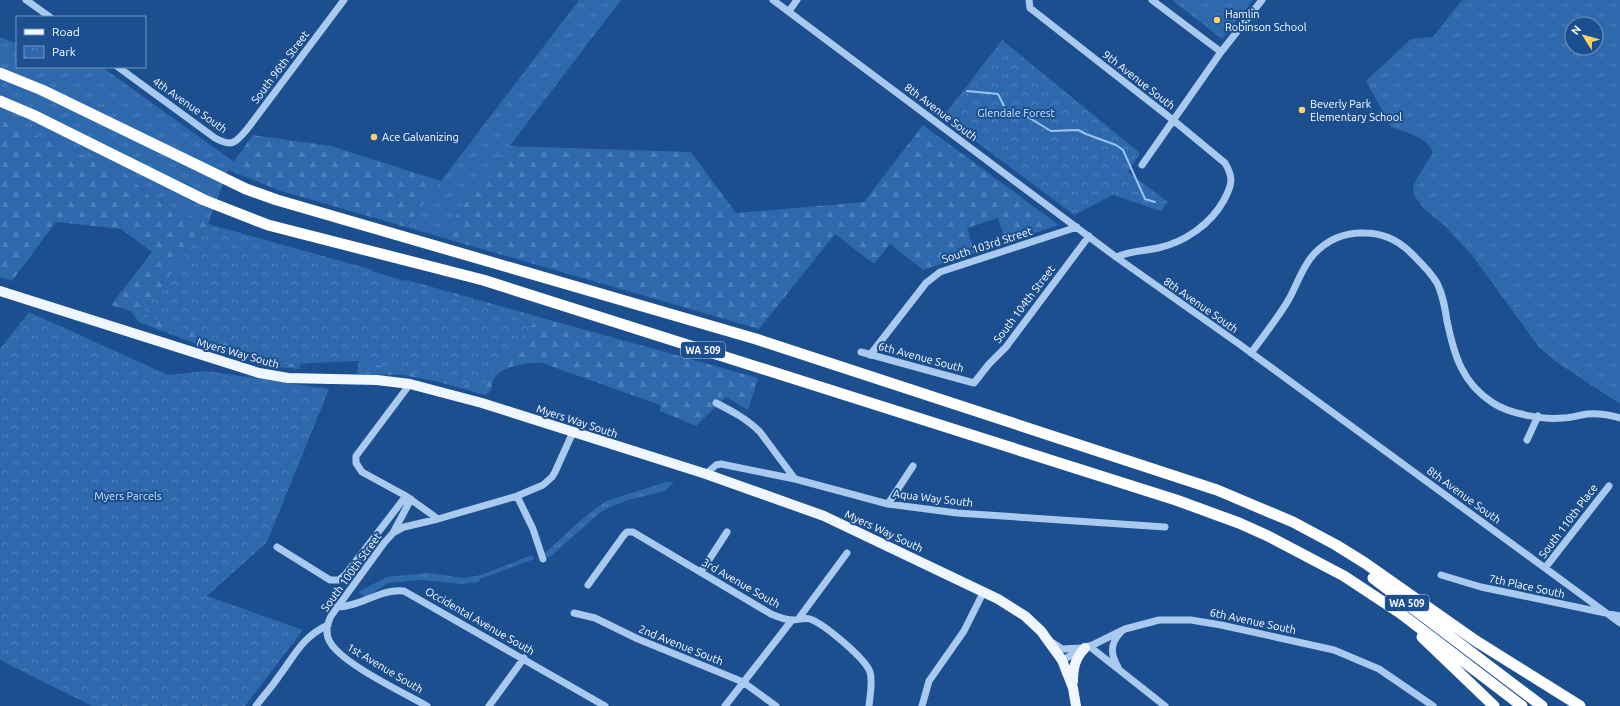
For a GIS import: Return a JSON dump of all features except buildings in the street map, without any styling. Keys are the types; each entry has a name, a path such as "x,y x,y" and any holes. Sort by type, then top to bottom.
{"highway":[{"name":"WA 509","path":"0,73 42,90 246,189 278,200 756,339 1217,490 1264,511 1338,553 1542,706"},
{"name":"WA 509","path":"0,101 33,115 204,200 255,220 483,280 1176,500 1239,523 1321,563 1364,588 1400,613 1522,706"},
{"path":"1264,511 1293,522 1336,545 1365,563 1476,641 1580,706"},
{"path":"1400,613 1428,644 1494,706"}],"main road":[{"name":"Myers Way South","path":"0,291 259,374 288,378 377,380 410,384 482,404 706,474 824,516 983,592 1017,611 1034,624 1045,636 1062,660 1073,688 1076,706"},
{"path":"1073,688 1075,663 1079,653 1087,647"}],"street":[{"path":"26,0 49,16"},
{"name":"South 96th Street","path":"231,143 238,140 248,128 344,0"},
{"name":"8th Avenue South","path":"773,0 1116,257 1251,353 1620,623"},
{"path":"789,11 797,0"},
{"path":"1152,0 1221,52"},
{"path":"1142,165 1221,52 1262,0"},
{"name":"9th Avenue South","path":"1029,1 1030,8 1173,120 1225,163 1230,170 1232,180 1230,189 1223,202 1213,215 1196,231 1181,239 1159,247 1128,252 1116,257"},
{"name":"4th Avenue South","path":"119,68 215,138 225,143 231,143"},
{"name":"South 103rd Street","path":"870,355 926,283 940,272 1076,227"},
{"path":"1251,353 1279,315 1295,288 1302,270 1322,246 1341,235 1373,233 1390,238 1405,248 1430,272 1443,298 1455,357 1465,375 1492,402 1517,413 1557,419 1588,414 1620,418"},
{"name":"South 104th Street","path":"974,383 1006,346 1089,236"},
{"name":"6th Avenue South","path":"861,352 974,383"},
{"path":"410,384 356,456 356,463 362,472 409,498 438,519 517,496 543,484 552,477 573,432"},
{"path":"716,403 741,416 757,428 795,479"},
{"path":"1527,440 1538,416"},
{"name":"Aqua Way South","path":"706,474 716,465 721,464 795,479 888,504 957,513 1165,527"},
{"path":"888,504 913,466"},
{"name":"South 110th Place","path":"1545,568 1609,486"},
{"path":"517,496 533,529 543,559"},
{"name":"South 100th Street","path":"328,625 337,607 393,533 409,498"},
{"name":"South 100th Street","path":"277,547 330,580 339,580 346,574 409,498"},
{"name":"South 100th Street","path":"393,533 404,527 438,519"},
{"name":"3rd Avenue South","path":"588,585 624,535 627,532 633,532 772,614 781,618 812,620 818,623 856,652 862,659 871,676 870,706"},
{"path":"701,572 727,532"},
{"path":"725,706 743,682 796,619 847,553"},
{"name":"7th Place South","path":"1441,575 1481,587 1608,615"},
{"name":"Occidental Avenue South","path":"337,607 355,604 386,591 404,591 524,658 605,706"},
{"path":"922,706 929,681 964,631 983,592"},
{"name":"2nd Avenue South","path":"574,613 595,618 638,639 743,682 776,706"},
{"path":"1608,615 1620,616"},
{"name":"6th Avenue South","path":"1062,660 1125,628 1159,620 1183,619 1221,625 1313,645 1351,656 1379,669 1433,706"},
{"path":"256,706 300,646 315,631 328,625"},
{"name":"1st Avenue South","path":"328,625 327,634 329,642 343,657 427,706"},
{"path":"1121,672 1115,663 1112,650 1116,637 1125,628"},
{"path":"1045,636 1054,645 1062,649 1068,650 1087,647 1165,706"},
{"path":"489,706 524,658"}],"green space":[{"path":"579,0 621,0 440,237 406,227"},
{"name":"Hamlin Robinson School","path":"1172,0 1253,0 1222,39"},
{"path":"1462,0 1620,0 1620,404 1555,361 1539,347 1471,254 1445,226 1423,208 1414,195 1413,185 1433,152 1426,143 1416,136 1392,128 1366,81 1411,39 1433,37"},
{"path":"0,37 16,43 16,68 103,68 234,162 228,170 208,224 151,197 123,172 0,120"},
{"name":"Glendale Forest","path":"1002,40 1140,153 1128,172 1168,202 1161,211 1113,195 1074,215 943,117"},
{"path":"0,120 123,172 151,197 208,224 373,270 331,325 302,347 300,369 269,366 199,345 139,322 131,311 111,305 152,252 121,229 56,222 12,281 0,277"},
{"path":"923,125 1059,225 1006,243 998,218 967,228 975,253 923,270 890,244 874,264 835,234 759,329 440,237 509,146 691,152 736,213 864,202"},
{"path":"253,135 331,146 441,181 406,227 281,191 228,170"},
{"path":"208,224 537,319 482,388 358,361 287,364 141,314"},
{"path":"407,280 758,378 748,410 726,397 696,426 660,411 660,405 542,363 524,364 504,370 495,377 490,391 485,395 439,382 404,375 357,374 360,354 359,342"},
{"name":"Myers Parcels","path":"29,312 168,375 206,371 329,389 267,542 207,596 303,630 245,706 92,706 0,660 0,349"},
{"path":"666,482 674,482 665,491 628,500 608,508 598,514 549,558 544,554 583,518 606,501"},
{"path":"532,555 534,559 480,579 479,582 463,584 420,580 388,583 366,597 358,592 387,577 429,573 464,578 481,575"}],"waterway":[{"path":"967,91 998,94 1005,108 1012,113 1026,116 1051,131 1078,130 1116,145 1123,150 1145,199 1155,202"}],"place":[{"name":"Hamlin Robinson School","path":"1217,20"},
{"name":"Beverly Park Elementary School","path":"1302,110"},
{"name":"Ace Galvanizing","path":"374,137"}]}
